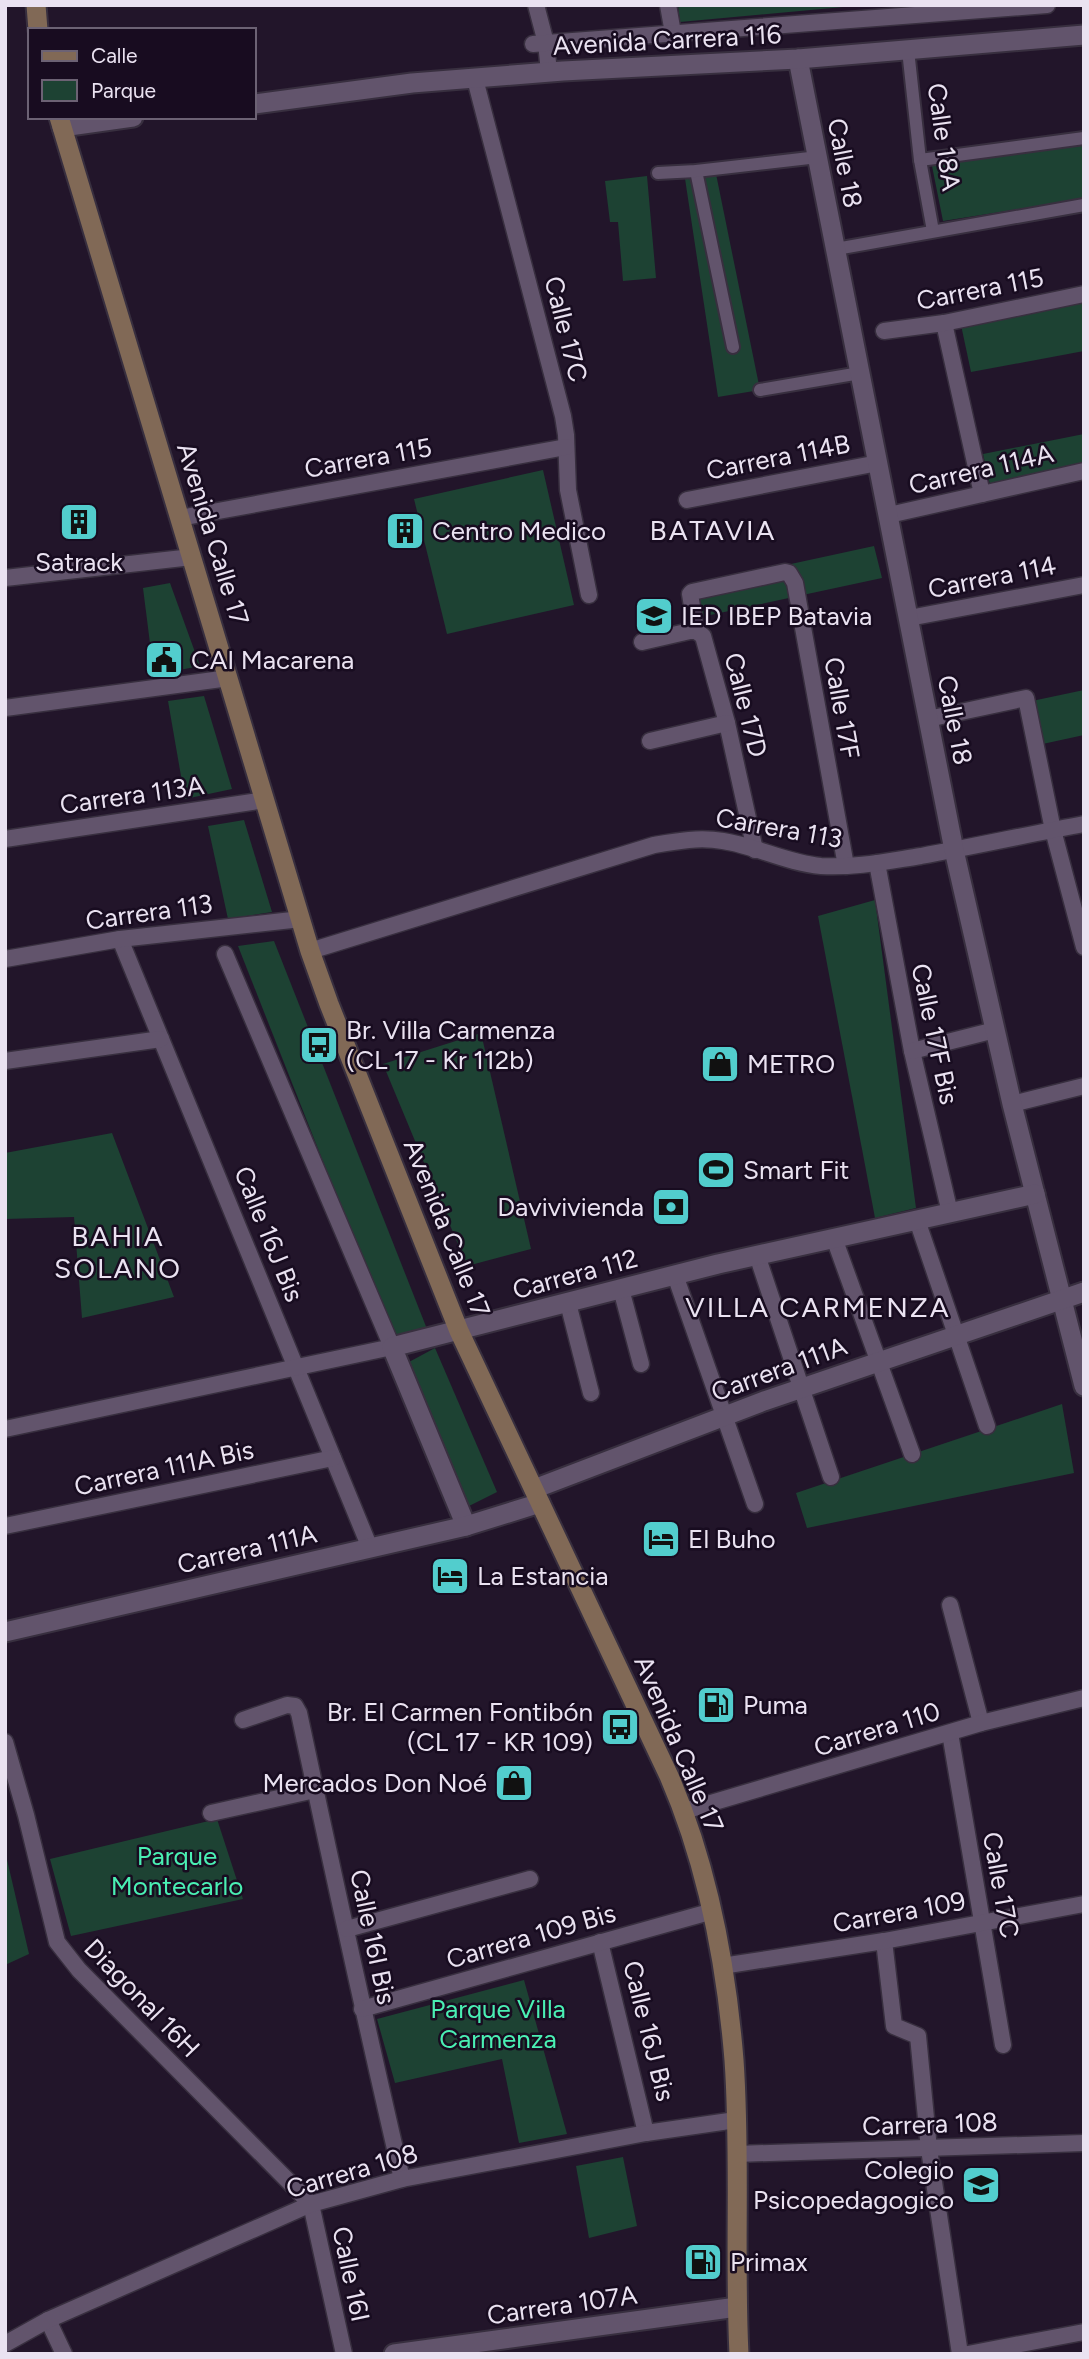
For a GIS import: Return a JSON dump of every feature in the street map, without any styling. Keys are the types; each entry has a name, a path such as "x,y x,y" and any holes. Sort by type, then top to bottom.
{"main road":[{"path":"36,5 38,28"},
{"name":"Avenida Calle 17","path":"61,122 310,951 334,1017 459,1331 684,1811 713,1911 734,2060 739,2354"}],"street":[{"path":"535,5 542,73"},
{"path":"668,5 673,33"},
{"path":"540,43 673,33 865,12 1047,5"},
{"name":"Avenida Carrera 116","path":"256,104 412,83 798,59 1084,34"},
{"name":"Calle 18A","path":"908,50 920,160 933,231"},
{"name":"Calle 18","path":"798,59 954,850 1012,1104 1084,1386"},
{"name":"Calle 17C","path":"475,79 563,416 568,490 589,594"},
{"path":"61,122 104,119"},
{"path":"920,160 1084,138"},
{"path":"658,173 818,157"},
{"path":"696,171 733,347"},
{"path":"836,249 1084,205"},
{"name":"Carrera 115","path":"884,331 944,323 1084,294"},
{"path":"944,323 982,494"},
{"path":"760,390 860,373"},
{"name":"Carrera 115","path":"180,518 565,447"},
{"name":"Carrera 114B","path":"687,500 878,463"},
{"name":"Carrera 114A","path":"889,516 1084,471"},
{"path":"5,578 192,556"},
{"name":"Calle 17F","path":"696,631 690,594 692,592 789,573 795,583 846,866"},
{"name":"Carrera 114","path":"909,618 1084,584"},
{"name":"Calle 17D","path":"642,642 696,631 703,636 727,723 755,850"},
{"path":"5,708 229,678"},
{"path":"929,719 1026,698 1053,830 1084,947"},
{"path":"649,741 727,723"},
{"name":"Carrera 113A","path":"5,839 265,800"},
{"name":"Carrera 113","path":"310,951 654,845 702,838 725,841 795,862 846,866 954,850 1084,824"},
{"name":"Calle 17F Bis","path":"877,863 912,1051 950,1213"},
{"name":"Carrera 113","path":"5,959 120,939 301,919"},
{"name":"Calle 16J Bis","path":"120,939 370,1548"},
{"path":"225,954 466,1525"},
{"path":"912,1051 995,1030"},
{"path":"5,1061 161,1039"},
{"path":"1012,1104 1084,1086"},
{"name":"Carrera 112","path":"5,1429 392,1347 757,1255 1035,1194"},
{"path":"916,1220 987,1426"},
{"path":"834,1238 912,1454"},
{"path":"757,1255 831,1477"},
{"path":"675,1275 755,1504"},
{"path":"621,1289 641,1364"},
{"name":"Carrera 111A","path":"5,1632 466,1525 724,1416 1084,1292"},
{"path":"568,1303 590,1393"},
{"name":"Carrera 111A Bis","path":"5,1526 333,1458"},
{"path":"950,1605 981,1723"},
{"name":"Carrera 110","path":"684,1811 981,1723 1084,1698"},
{"name":"Calle 16I Bis","path":"243,1720 287,1705 295,1706 299,1713 362,2009 402,2179"},
{"name":"Calle 17C","path":"950,1733 1003,2045"},
{"name":"Diagonal 16H","path":"5,1742 57,1942 65,1955 311,2204"},
{"path":"211,1814 315,1790"},
{"path":"347,1929 530,1879"},
{"name":"Carrera 109","path":"722,1966 884,1941 1084,1904"},
{"name":"Carrera 109 Bis","path":"362,2009 713,1911"},
{"path":"884,1941 894,2026 918,2036 929,2149 960,2354"},
{"name":"Calle 16J Bis","path":"600,1942 646,2133"},
{"name":"Carrera 108","path":"5,2344 48,2320 311,2204 402,2179 646,2133 736,2120"},
{"name":"Carrera 108","path":"736,2154 1084,2143"},
{"name":"Calle 16I","path":"311,2204 344,2354"},
{"name":"Carrera 107A","path":"394,2354 737,2307"},
{"path":"48,2320 64,2354"},
{"path":"968,2354 1084,2332"}],"green space":[{"path":"678,5 854,5 854,6 680,22"},
{"path":"1084,144 1084,199 943,221 931,161"},
{"path":"715,169 760,390 718,397 684,172"},
{"path":"647,176 656,278 623,281 618,222 610,222 605,181"},
{"path":"1084,300 1084,351 971,372 961,325"},
{"path":"1084,434 1084,463 990,485 983,454"},
{"path":"543,470 574,605 447,634 414,499"},
{"path":"874,546 882,578 701,617 694,585"},
{"path":"170,583 200,666 154,675 143,588"},
{"path":"1084,690 1084,735 1038,745 1032,701"},
{"path":"204,696 232,789 185,799 168,701"},
{"path":"244,820 272,912 228,919 208,826"},
{"path":"875,900 916,1208 875,1218 818,916"},
{"path":"274,941 427,1329 393,1339 238,946"},
{"path":"481,1033 531,1249 467,1266 383,1064"},
{"path":"112,1133 174,1297 82,1318 74,1217 5,1219 5,1153"},
{"path":"435,1348 497,1492 469,1506 409,1362"},
{"path":"1062,1404 1074,1473 807,1528 796,1493"},
{"name":"Parque Montecarlo","path":"217,1819 243,1899 71,1936 50,1859"},
{"path":"5,1851 29,1954 5,1965"},
{"name":"Parque Villa Carmenza","path":"524,1980 567,2134 519,2143 502,2059 395,2083 377,2019"},
{"path":"623,2157 637,2226 589,2238 576,2166"}],"place":[{"name":"Satrack","path":"79,522"},
{"name":"Centro Medico","path":"405,531"},
{"name":"IED IBEP Batavia","path":"654,616"},
{"name":"CAI Macarena","path":"164,660"},
{"name":"Br. Villa Carmenza (CL 17 - Kr 112b)","path":"319,1045"},
{"name":"METRO","path":"720,1064"},
{"name":"Smart Fit","path":"716,1170"},
{"name":"Davivivienda","path":"671,1207"},
{"name":"El Buho","path":"661,1539"},
{"name":"La Estancia","path":"450,1576"},
{"name":"Puma","path":"716,1705"},
{"name":"Br. El Carmen Fontibón (CL 17 - KR 109)","path":"620,1727"},
{"name":"Mercados Don Noé","path":"514,1783"},
{"name":"Colegio Psicopedagogico","path":"981,2185"},
{"name":"Primax","path":"703,2262"}],"district":[{"name":"BATAVIA","path":"713,530"},
{"name":"BAHIA SOLANO","path":"118,1252"},
{"name":"VILLA CARMENZA","path":"818,1307"}]}
